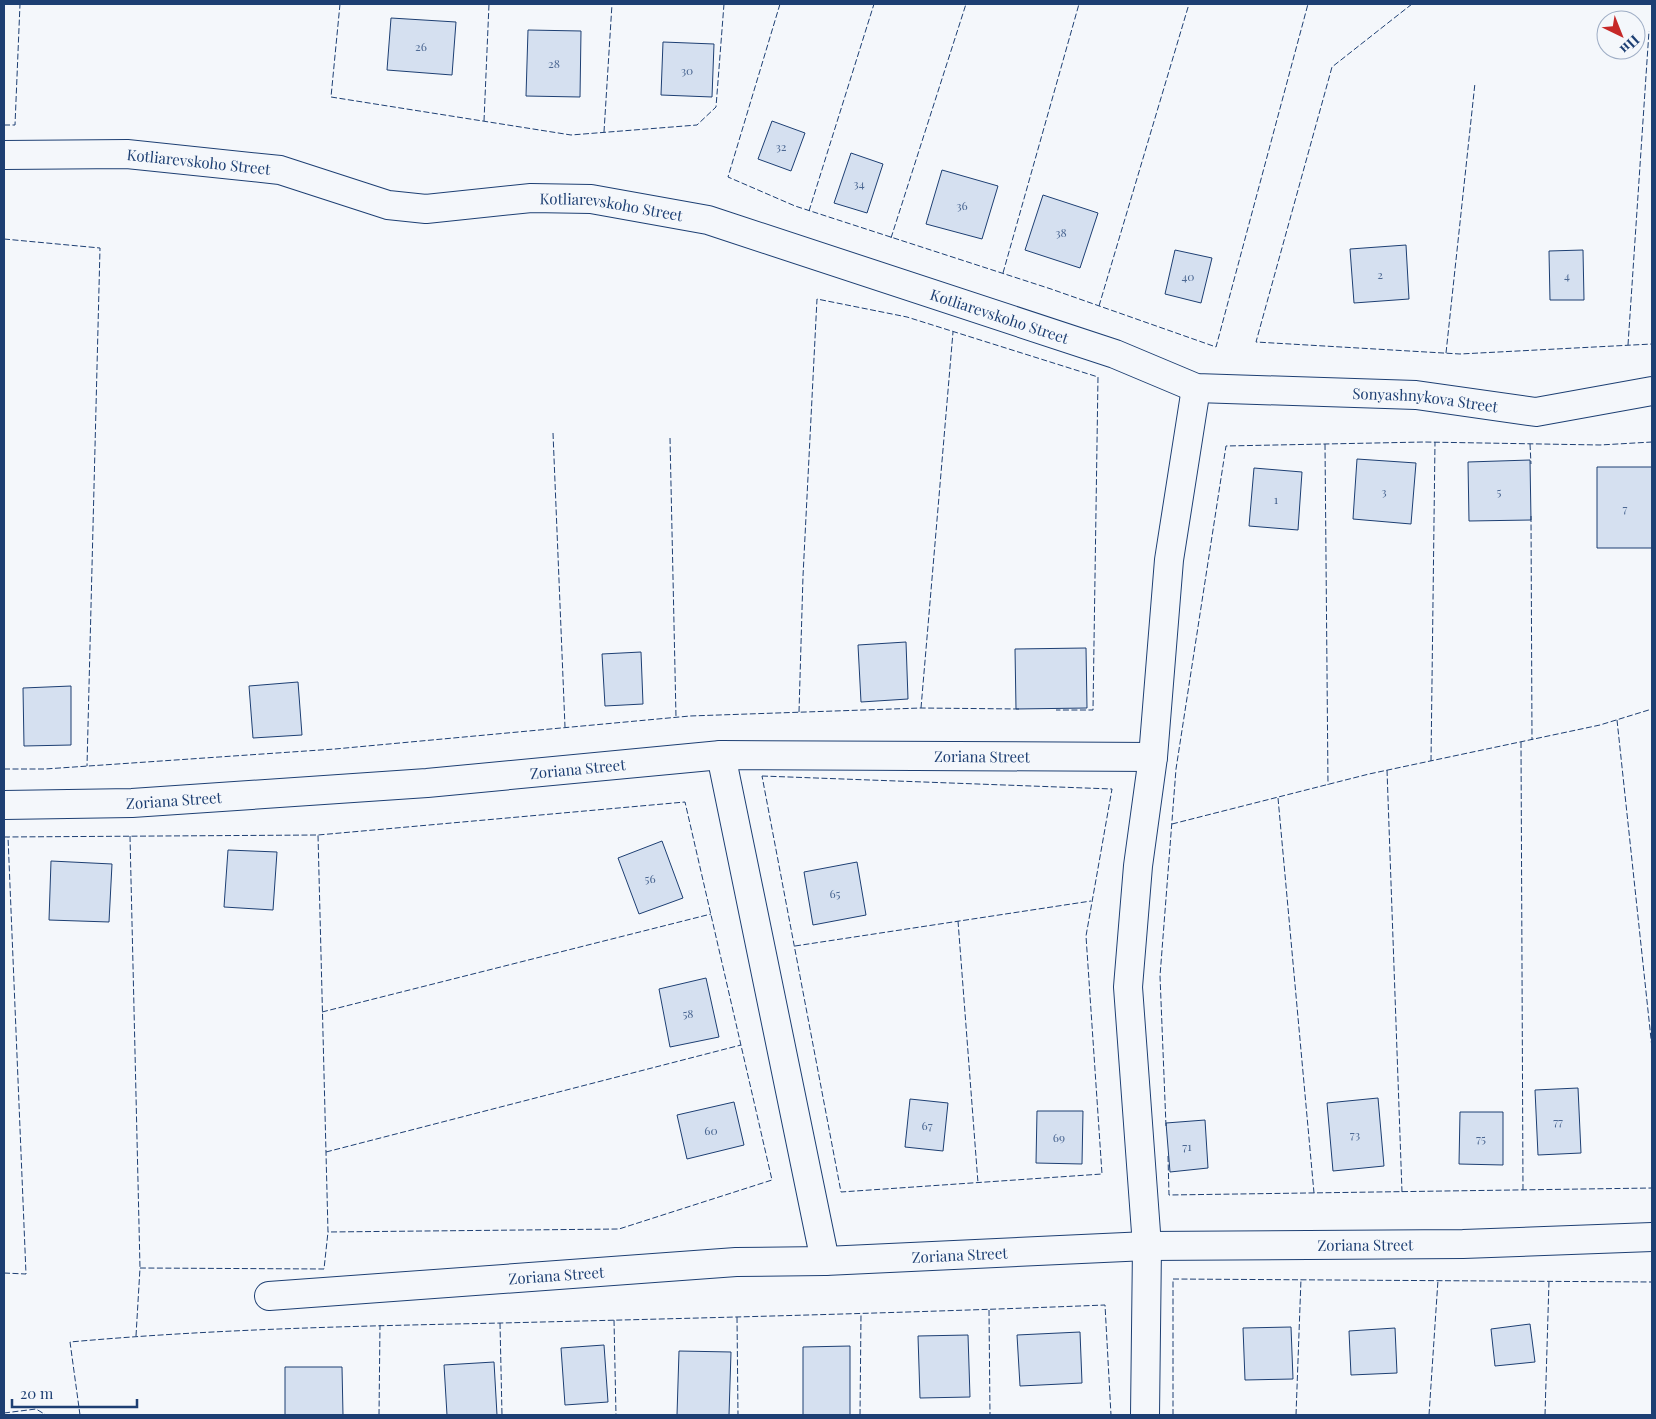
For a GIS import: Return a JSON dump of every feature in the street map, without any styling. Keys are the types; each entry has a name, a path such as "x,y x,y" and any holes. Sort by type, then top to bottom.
{"street":[{"name":"Kotliarevskoho Street","path":"4,155 127,154 280,170 344,192 398,206 426,209 531,198 591,200 708,220 1115,354 1196,388"},
{"name":"Sonyashnykova Street","path":"1196,388 1416,395 1536,412 1652,392"},
{"path":"1144,1415 1146,1246 1128,988 1138,866 1153,757 1169,560 1196,388"},
{"path":"720,755 825,1261"},
{"name":"Zoriana Street","path":"4,805 132,803 230,797 427,783 720,755 1153,757"},
{"name":"Zoriana Street","path":"269,1296 736,1262 825,1261 1146,1246 1463,1244 1652,1237"}],"building":[{"path":"391,18 456,22 452,75 387,70"},
{"path":"528,30 581,31 580,97 526,96"},
{"path":"663,42 714,44 712,97 661,95"},
{"path":"772,121 805,133 791,171 758,159"},
{"path":"851,153 883,164 867,213 834,203"},
{"path":"942,170 998,186 982,239 926,224"},
{"path":"1043,195 1098,213 1080,268 1025,250"},
{"path":"1406,245 1409,299 1354,303 1350,249"},
{"path":"1175,250 1212,258 1201,303 1165,294"},
{"path":"1583,250 1584,300 1550,300 1549,251"},
{"path":"1357,459 1416,463 1411,524 1353,519"},
{"path":"1530,460 1531,520 1469,521 1468,462"},
{"path":"1597,467 1652,467 1652,548 1597,548"},
{"path":"1254,468 1302,472 1298,530 1249,526"},
{"path":"906,642 908,699 861,702 858,645"},
{"path":"1086,648 1087,708 1016,709 1015,649"},
{"path":"641,652 643,704 605,706 602,654"},
{"path":"298,682 302,735 253,738 249,686"},
{"path":"71,686 71,745 24,746 23,688"},
{"path":"662,841 683,898 639,914 618,858"},
{"path":"228,850 277,852 273,910 224,907"},
{"path":"51,861 112,864 109,922 49,920"},
{"path":"857,862 866,915 813,925 804,872"},
{"path":"706,978 719,1037 670,1047 659,989"},
{"path":"1578,1088 1581,1153 1538,1155 1535,1090"},
{"path":"1378,1098 1384,1166 1333,1171 1327,1103"},
{"path":"910,1099 948,1103 943,1151 905,1147"},
{"path":"734,1102 744,1145 687,1159 677,1115"},
{"path":"1037,1111 1083,1111 1082,1164 1036,1163"},
{"path":"1460,1112 1503,1112 1503,1165 1459,1164"},
{"path":"1205,1120 1208,1168 1170,1172 1166,1123"},
{"path":"1530,1324 1535,1362 1495,1366 1491,1329"},
{"path":"1291,1327 1293,1379 1245,1380 1243,1328"},
{"path":"1395,1328 1397,1373 1351,1375 1349,1331"},
{"path":"1080,1332 1082,1383 1020,1386 1017,1335"},
{"path":"968,1335 970,1397 920,1398 918,1336"},
{"path":"604,1345 608,1402 565,1405 561,1348"},
{"path":"850,1346 850,1415 803,1415 803,1347"},
{"path":"679,1351 731,1352 729,1415 677,1415"},
{"path":"494,1362 497,1415 447,1415 444,1365"},
{"path":"285,1367 342,1367 343,1415 285,1415"}],"fence":[{"path":"4,125 15,125 20,4"},
{"path":"340,4 331,97 571,135 697,125 716,107 724,4"},
{"path":"484,121 489,4"},
{"path":"604,132 612,4"},
{"path":"780,4 728,177 795,206 1051,289 1216,347 1308,4"},
{"path":"809,211 874,4"},
{"path":"891,238 966,4"},
{"path":"1003,273 1079,4"},
{"path":"1099,306 1189,4"},
{"path":"1412,4 1332,67 1256,342 1460,354 1652,344"},
{"path":"1628,345 1649,31"},
{"path":"1446,353 1475,83"},
{"path":"4,239 100,248 87,766"},
{"path":"799,712 803,576 817,299 907,317 1098,377 1093,710 1056,710"},
{"path":"921,708 953,332"},
{"path":"553,433 565,727"},
{"path":"670,438 676,717"},
{"path":"1166,1126 1160,976 1176,769 1226,446 1424,442 1600,445 1652,442"},
{"path":"1431,761 1435,442"},
{"path":"1325,444 1328,785"},
{"path":"1530,444 1531,464"},
{"path":"1531,516 1532,740"},
{"path":"4,769 45,769 335,749 690,716 921,708 1019,709"},
{"path":"1172,824 1369,774 1600,725 1652,709"},
{"path":"1617,720 1652,1048"},
{"path":"1521,742 1523,1191"},
{"path":"1387,770 1402,1192"},
{"path":"762,776 1112,789 1086,936 1102,1174 841,1192 762,776"},
{"path":"1278,798 1314,1193"},
{"path":"4,837 318,835 685,802 772,1180 619,1229 328,1232"},
{"path":"136,1336 140,1268 324,1269 328,1232 318,835"},
{"path":"130,836 140,1268"},
{"path":"4,1273 26,1274 8,837"},
{"path":"795,946 1091,901"},
{"path":"322,1012 711,914"},
{"path":"958,921 978,1183"},
{"path":"326,1152 741,1045"},
{"path":"1168,1156 1169,1195 1652,1188"},
{"path":"1173,1415 1173,1279 1652,1282"},
{"path":"1296,1415 1301,1279"},
{"path":"1429,1415 1438,1280"},
{"path":"1545,1415 1549,1281"},
{"path":"80,1415 70,1342 178,1334 394,1325 804,1315 1105,1305 1111,1415"},
{"path":"989,1310 990,1415"},
{"path":"860,1415 861,1315"},
{"path":"737,1317 738,1415"},
{"path":"614,1320 616,1415"},
{"path":"500,1323 502,1415"},
{"path":"379,1415 380,1325"},
{"path":"4,1413 36,1409 46,1415"}]}
